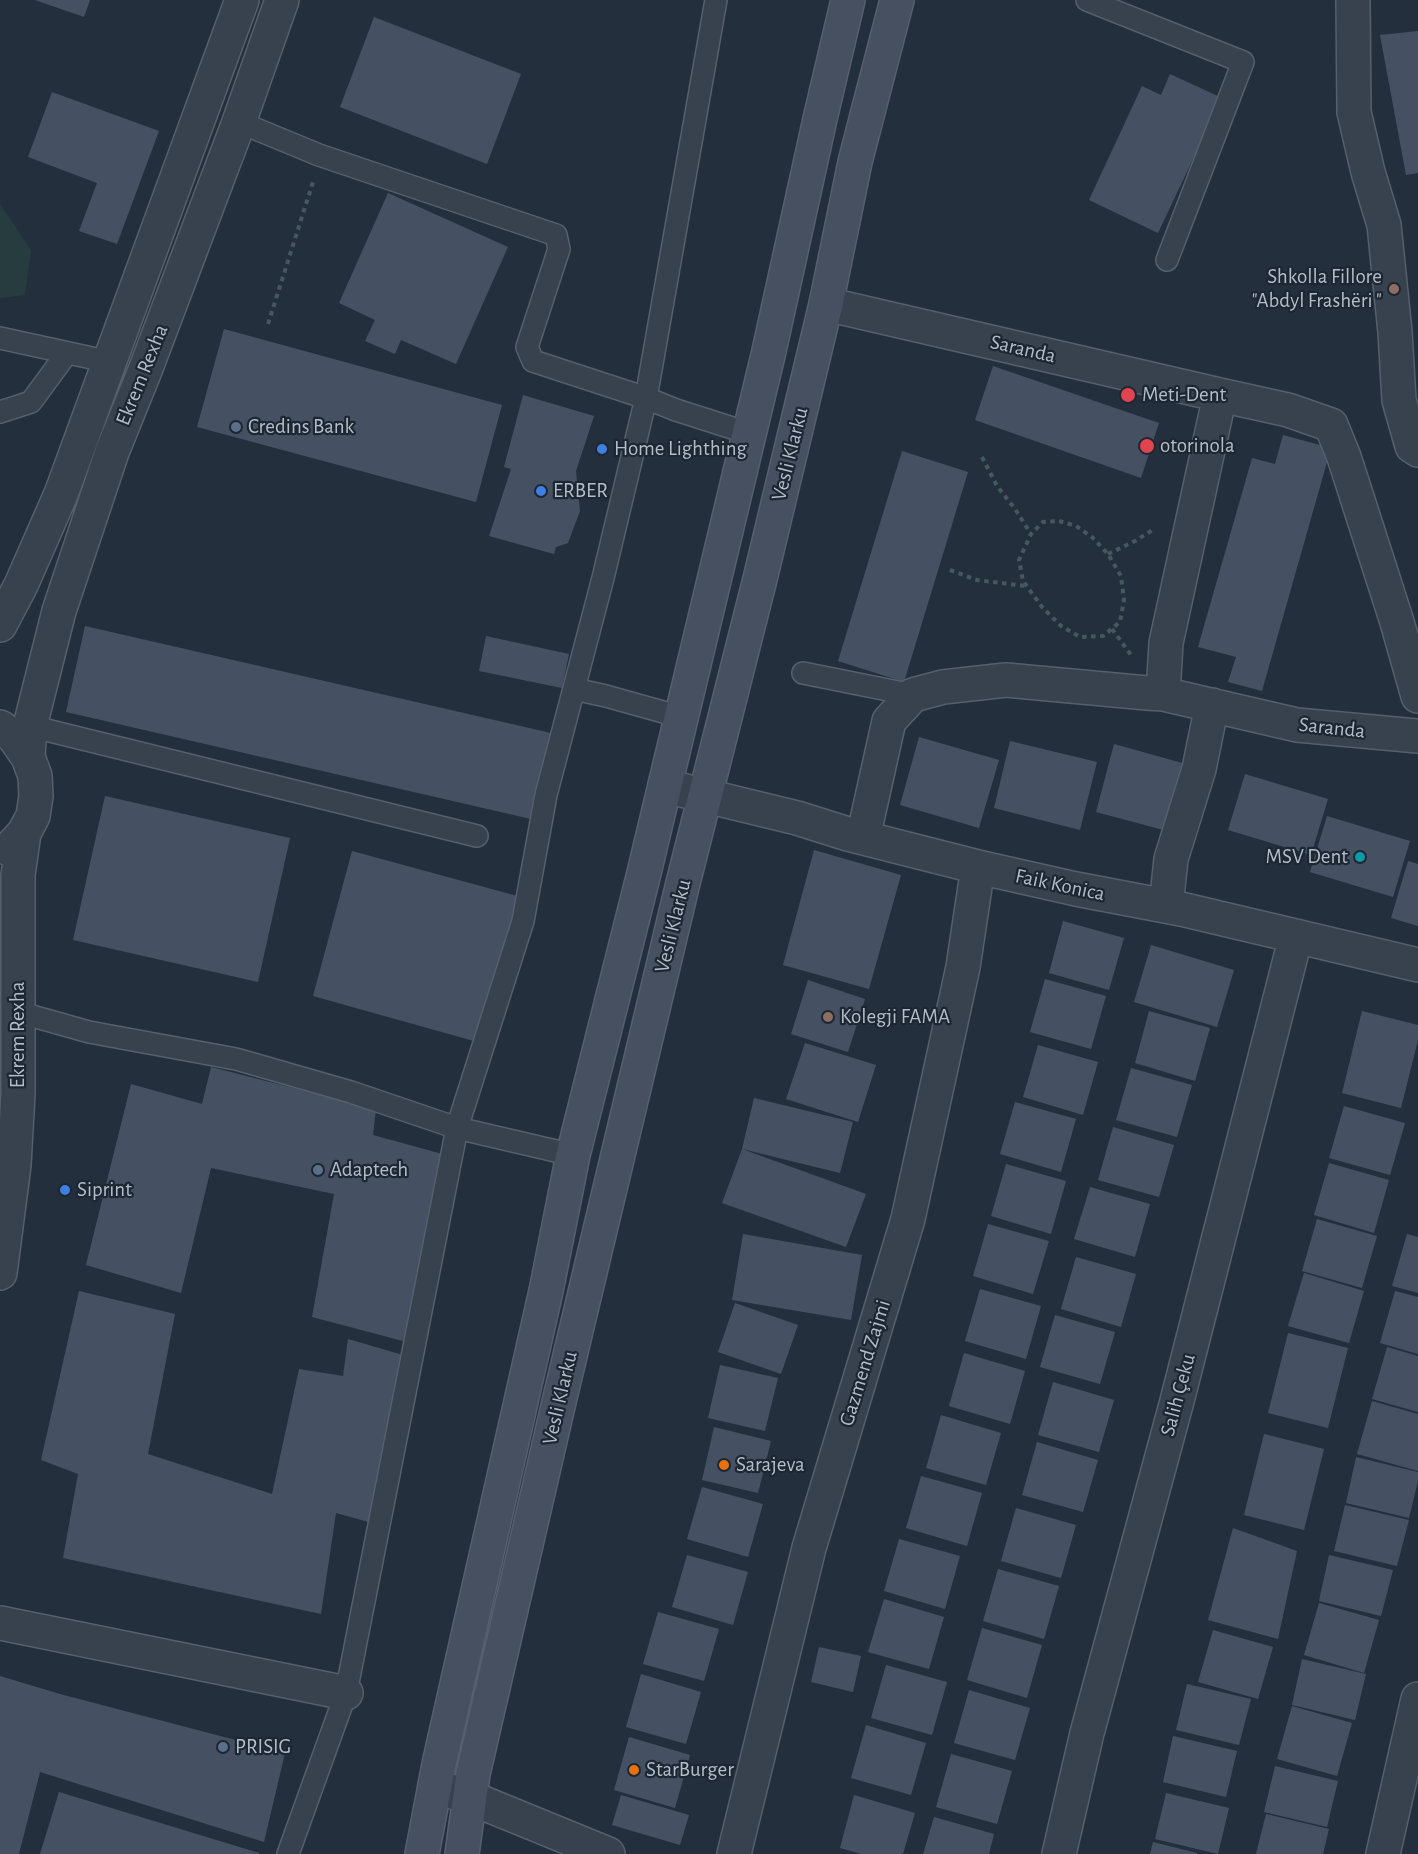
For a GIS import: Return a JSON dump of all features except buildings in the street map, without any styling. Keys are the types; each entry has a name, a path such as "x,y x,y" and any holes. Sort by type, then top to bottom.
{"main road":[{"name":"Vesli Klarku","path":"422,1854 435,1786 546,1291 573,1155 665,786 769,351 848,0"},
{"name":"Vesli Klarku","path":"462,1854 478,1752 561,1394 826,304 855,162 897,0"}],"street":[{"name":"Ekrem Rexha","path":"0,625 21,585 61,494 242,0"},
{"name":"Ekrem Rexha","path":"0,855 24,833 33,816 36,796 35,776 19,737 59,611 112,452 239,122 282,0"},
{"path":"1353,0 1354,112 1368,172 1384,225 1395,332 1399,400 1412,446 1418,450"},
{"name":"Saranda","path":"826,304 1288,410 1330,424 1348,468 1418,696"},
{"path":"1163,694 1166,643 1220,395"},
{"name":"Saranda","path":"913,695 943,687 1006,680 1163,694 1297,725 1418,736"},
{"path":"863,838 889,721 913,695"},
{"path":"1166,906 1171,859 1198,769 1212,705"},
{"name":"Faik Konica","path":"665,786 797,818 863,838 978,867 1166,906 1418,965"},
{"name":"Ekrem Rexha","path":"0,1273 14,1165 18,1094 18,875 24,833"},
{"name":"Gazmend Zajmi","path":"734,1854 809,1548 908,1219 963,967 978,867"},
{"name":"Salih Çeku","path":"1059,1854 1087,1733 1177,1401 1296,936"},
{"path":"0,1623 346,1693"},
{"path":"1384,1854 1418,1699"},
{"path":"435,1786 471,1798 608,1854"}],"lane":[{"path":"288,1854 346,1693 457,1128 524,921 546,795 603,578 646,398 716,0"},
{"path":"1087,0 1243,62 1167,260"},
{"path":"239,122 320,155 556,235 559,249 527,347 533,361 748,433"},
{"path":"0,338 110,362"},
{"path":"0,412 31,402 67,353"},
{"name":"Saranda","path":"803,673 913,695"},
{"path":"574,689 681,717"},
{"path":"19,737 477,836"},
{"path":"18,1012 89,1032 236,1059 351,1092 457,1128 573,1155"}],"path":[{"path":"268,324 320,155"},
{"path":"982,457 997,486 1031,534"},
{"path":"1059,521 1076,526 1092,537 1108,554 1121,576 1124,600 1120,622 1103,636 1080,638 1061,626 1042,607 1023,581 1019,560 1031,534 1043,522 1059,521"},
{"path":"950,570 977,580 1026,586"}],"green space":[{"path":"0,204 31,250 25,295 0,298"}],"place":[{"name":"Shkolla Fillore \"Abdyl Frashëri \"","path":"1394,289"},
{"name":"Meti-Dent","path":"1128,395"},
{"name":"Credins Bank","path":"236,427"},
{"name":"otorinola","path":"1147,446"},
{"name":"Home Lighthing","path":"602,449"},
{"name":"ERBER","path":"541,491"},
{"name":"MSV Dent","path":"1360,857"},
{"name":"Kolegji FAMA","path":"828,1017"},
{"name":"Adaptech","path":"318,1170"},
{"name":"Siprint","path":"65,1190"},
{"name":"Sarajeva","path":"724,1465"},
{"name":"PRISIG","path":"223,1747"},
{"name":"StarBurger","path":"634,1770"}]}
